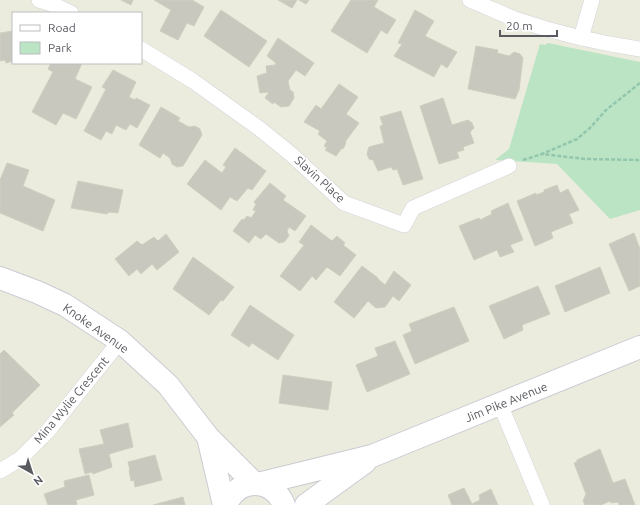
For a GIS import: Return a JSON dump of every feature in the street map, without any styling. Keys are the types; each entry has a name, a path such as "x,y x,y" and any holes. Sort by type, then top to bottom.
{"street":[{"path":"39,0 52,4 68,12"},
{"path":"470,0 515,18 581,38 640,49"},
{"path":"581,38 592,0"},
{"name":"Slavin Place","path":"142,50 193,81 260,129 292,155 344,203 404,225 413,208 509,166"},
{"name":"Knoke Avenue","path":"0,278 37,292 65,305 120,341 168,385 208,437 257,484"},
{"name":"Mina Wylie Crescent","path":"0,471 20,459 47,432 120,341"},
{"name":"Jim Pike Avenue","path":"225,505 236,490 245,486 372,456 640,347"},
{"path":"500,404 542,505"},
{"name":"Knoke Avenue","path":"208,437 225,505"},
{"name":"Jim Pike Avenue","path":"306,505 372,456"},
{"path":"257,484 274,490 280,496 284,505"}],"path":[{"path":"640,83 606,110 591,127 577,139 542,154 585,159 640,160"}],"green space":[{"path":"548,43 640,62 640,210 610,219 557,164 495,160 509,149 540,44 545,45"}],"building":[{"path":"121,0 133,0 131,5"},
{"path":"154,0 192,0 204,7 194,26 187,23 178,40 160,31 171,10"},
{"path":"278,0 297,0 292,8"},
{"path":"299,0 309,0 306,4"},
{"path":"351,0 378,0 374,7 396,20 387,34 381,30 367,53 331,31"},
{"path":"221,10 267,41 249,67 204,36"},
{"path":"415,10 434,21 425,36 457,52 447,68 441,64 434,77 394,56 402,44 398,43"},
{"path":"12,31 12,61 6,63 5,60 0,61 0,33"},
{"path":"278,38 314,63 305,76 296,70 288,81 294,98 289,106 281,107 274,102 273,104 265,98 269,92 260,93 257,76 267,73 266,66 275,65 276,63 267,56"},
{"path":"476,46 498,50 497,53 509,56 514,52 520,54 523,58 519,90 515,99 468,89"},
{"path":"50,64 82,64 75,79 92,87 76,119 63,113 56,125 32,112 53,72 48,69"},
{"path":"113,70 136,82 129,97 135,100 136,98 150,105 137,128 130,124 126,130 116,125 112,134 106,131 101,140 84,131 106,89 102,87"},
{"path":"339,84 358,97 346,114 359,123 345,142 346,143 343,149 342,148 336,156 325,150 327,148 324,146 327,141 318,134 320,131 304,122 316,105 321,109"},
{"path":"443,98 452,125 468,120 472,123 474,128 470,132 474,143 463,147 464,150 457,152 459,158 439,164 420,106"},
{"path":"161,107 180,118 178,121 189,127 195,126 200,129 202,135 183,166 177,167 172,164 170,158 163,153 160,158 139,145"},
{"path":"401,111 423,179 403,185 397,169 393,170 391,167 378,171 373,160 369,159 367,154 369,147 384,143 380,126 383,125 380,117"},
{"path":"235,148 266,171 252,190 248,188 237,201 230,197 221,210 187,184 205,160 222,173 226,167 223,165"},
{"path":"7,163 29,170 23,186 55,200 43,231 0,213 0,180"},
{"path":"78,181 123,190 118,213 109,212 107,214 71,208"},
{"path":"270,183 286,196 283,200 306,216 295,231 289,227 287,231 289,236 284,242 279,243 266,234 261,239 255,235 249,243 233,231 242,219 244,220 247,216 251,218 256,211 253,210 256,204 254,202"},
{"path":"557,185 560,193 568,189 579,210 569,214 573,223 551,232 553,238 535,246 517,201 536,193 536,195 544,192 544,190"},
{"path":"508,203 523,240 510,245 514,252 500,257 497,250 474,260 459,226 479,218 480,220 492,214 491,211"},
{"path":"311,225 332,241 337,236 345,243 343,245 356,255 340,276 327,267 316,280 312,276 300,291 280,276 304,245 299,242"},
{"path":"634,233 640,249 640,286 629,291 609,244"},
{"path":"166,234 179,252 157,270 152,264 141,274 137,269 129,276 115,259 137,241 142,245 154,237 158,241"},
{"path":"193,257 234,287 209,315 173,289"},
{"path":"362,266 385,285 394,271 411,285 399,301 393,296 385,307 376,308 368,301 354,318 334,302"},
{"path":"600,267 610,293 565,312 555,286"},
{"path":"538,286 550,314 522,325 523,330 504,339 489,306"},
{"path":"250,305 294,335 278,360 252,343 249,347 231,335"},
{"path":"454,307 469,341 415,364 403,335 412,331 409,324"},
{"path":"395,341 410,374 367,392 356,365 378,356 375,348"},
{"path":"4,350 40,385 12,413 14,415 0,427 0,354"},
{"path":"283,375 332,382 328,410 279,403"},
{"path":"128,423 133,447 109,454 112,467 93,474 92,472 85,474 79,449 104,444 100,430"},
{"path":"600,449 613,483 625,479 635,505 619,505 618,502 611,503 610,501 601,505 585,505 583,501 586,494 574,463 577,462 577,460"},
{"path":"155,455 162,480 135,487 134,480 131,481 128,462"},
{"path":"89,475 94,495 76,500 76,505 48,505 44,494 65,487 64,481"},
{"path":"464,488 472,504 480,500 479,495 491,489 498,505 452,505 448,495"},
{"path":"183,497 185,505 153,505"}]}
